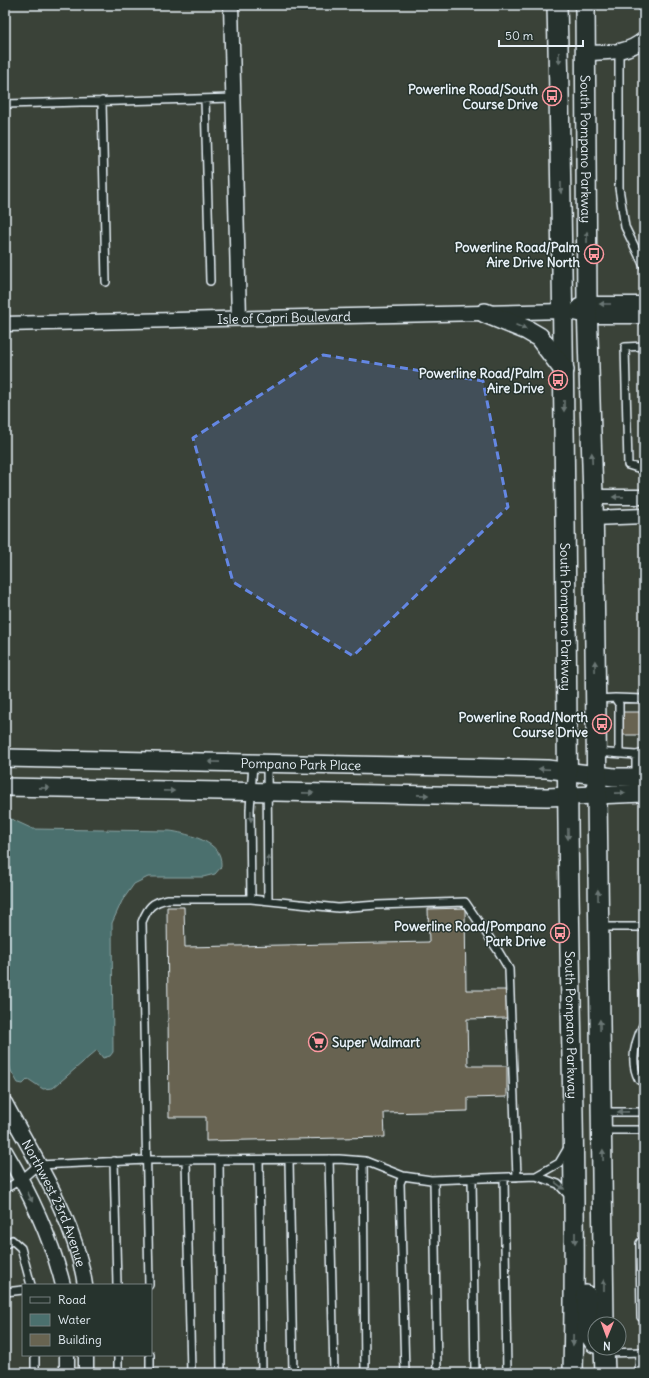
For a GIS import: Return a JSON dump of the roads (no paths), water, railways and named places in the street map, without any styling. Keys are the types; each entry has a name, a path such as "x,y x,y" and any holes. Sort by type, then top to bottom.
{"main road":[{"name":"South Pompano Parkway","path":"557,5 564,311 568,795 575,1207 573,1373"},
{"path":"569,5 569,25 581,48 586,53"},
{"name":"South Pompano Parkway","path":"585,5 587,310 593,497 604,1316"},
{"path":"485,313 527,330 539,337 564,370"},
{"path":"575,1270 587,1299 587,1316"},
{"path":"602,1356 605,1373"}],"street":[{"path":"231,5 239,318"},
{"path":"586,53 619,52 636,46 644,39"},
{"path":"587,310 644,304"},
{"path":"587,310 644,316"},
{"name":"Isle of Capri Boulevard","path":"5,324 587,310"},
{"path":"593,497 644,496"},
{"path":"593,518 644,516"},
{"name":"Pompano Park Place","path":"5,758 569,771 596,775 640,777"},
{"path":"5,787 260,792 568,795 644,793"},
{"name":"Northwest 23rd Avenue","path":"5,1103 64,1212 74,1235 82,1262 85,1284"},
{"name":"Northwest 23rd Avenue","path":"5,1151 22,1179 40,1217 56,1257 61,1284"},
{"path":"66,1373 67,1356"},
{"path":"86,1356 86,1373"}],"lane":[{"path":"619,52 619,188 625,227 644,266"},
{"path":"5,104 234,98"},
{"path":"205,99 210,281"},
{"path":"102,101 106,282"},
{"path":"644,346 625,347 628,465 644,470"},
{"path":"615,698 619,704 619,753"},
{"path":"596,699 644,699"},
{"path":"596,752 636,755 644,752"},
{"path":"636,755 640,777"},
{"path":"260,763 260,792 268,900"},
{"path":"251,899 250,810 260,792 260,763"},
{"path":"149,1284 142,922 148,908 156,902 168,899 251,899 338,908 393,904 465,902 497,948 509,970 517,1177"},
{"path":"599,928 644,927"},
{"path":"644,953 642,953 644,1013"},
{"path":"642,1082 635,1073 634,1051 644,1024"},
{"path":"602,1121 644,1112"},
{"path":"602,1121 644,1130"},
{"path":"536,1176 559,1164 574,1138"},
{"path":"5,1189 22,1179 38,1165 147,1160 363,1161 403,1176 434,1180 536,1176 558,1184 567,1192 575,1207"},
{"path":"186,1160 191,1373"},
{"path":"219,1160 221,1373"},
{"path":"259,1160 262,1373"},
{"path":"289,1160 293,1373"},
{"path":"329,1160 334,1373"},
{"path":"363,1161 365,1373"},
{"path":"114,1162 117,1284"},
{"path":"403,1176 400,1183 405,1373"},
{"path":"504,1178 507,1373"},
{"path":"472,1179 475,1373"},
{"path":"434,1180 437,1373"},
{"path":"644,1238 640,1243 642,1289 641,1317 644,1317"},
{"path":"5,1245 12,1240 21,1248 31,1284"},
{"path":"5,1292 22,1290"},
{"path":"627,1351 642,1352 639,1373"},
{"path":"35,1356 35,1373"},
{"path":"118,1356 118,1373"},
{"path":"150,1356 150,1373"}],"water":[{"path":"9,818 33,829 176,832 190,835 204,841 216,849 221,859 221,867 215,874 203,877 148,877 134,884 122,901 112,923 113,1052 110,1056 103,1058 97,1050 53,1088 43,1089 28,1079 23,1084 18,1083 11,1071 5,1050 5,819"}],"place":[{"name":"Powerline Road/South Course Drive","path":"552,96"},
{"name":"Powerline Road/Palm Aire Drive North","path":"594,254"},
{"name":"Powerline Road/Palm Aire Drive","path":"558,380"},
{"name":"Powerline Road/North Course Drive","path":"602,724"},
{"name":"Powerline Road/Pompano Park Drive","path":"560,933"},
{"name":"Super Walmart","path":"318,1042"}]}
